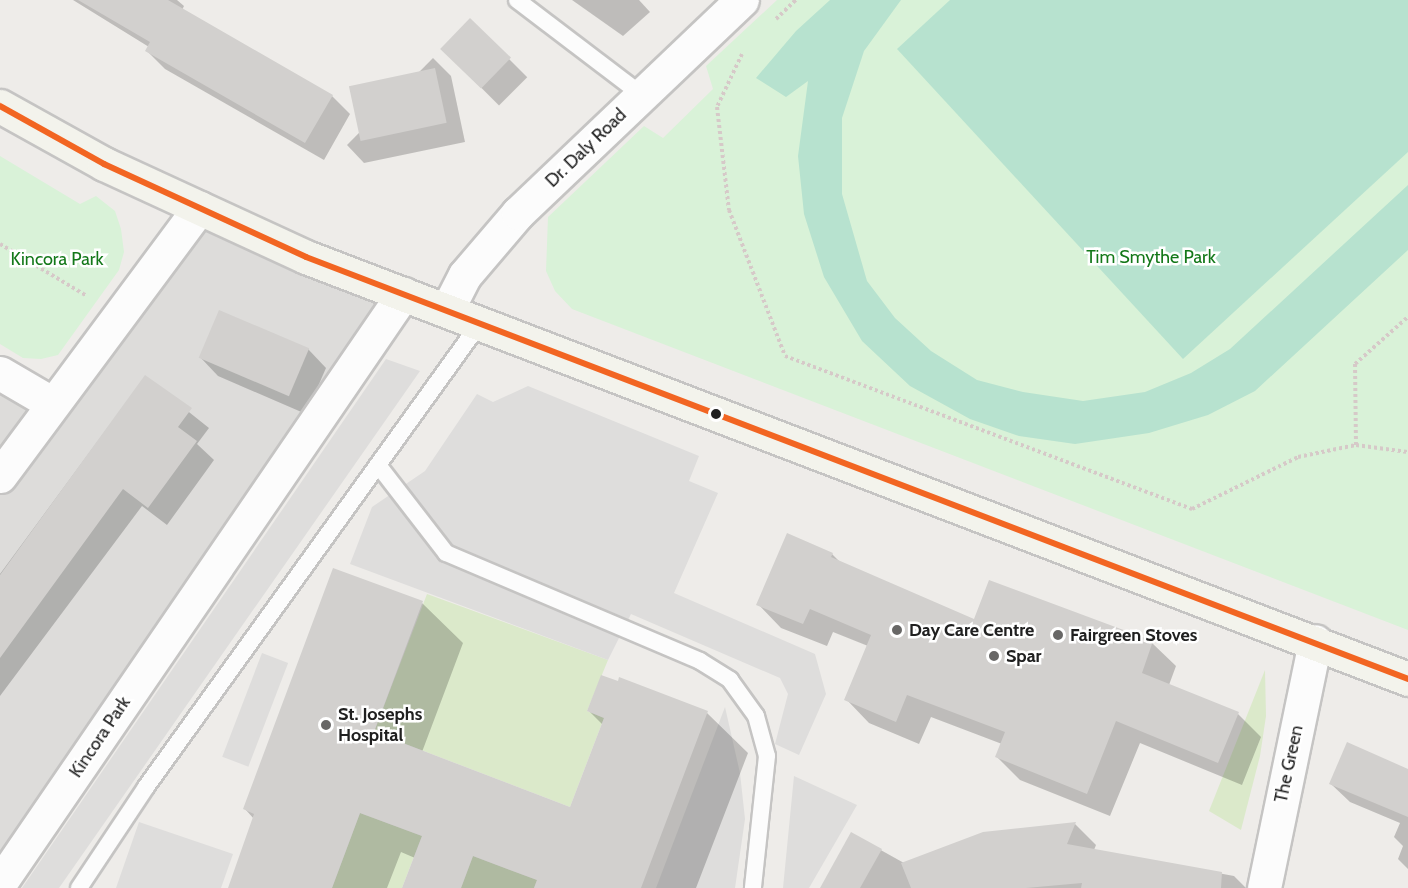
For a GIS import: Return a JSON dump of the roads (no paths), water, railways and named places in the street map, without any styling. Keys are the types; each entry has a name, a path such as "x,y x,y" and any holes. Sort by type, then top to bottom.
{"main road":[{"path":"0,106 104,164 306,257 447,310 672,400 1315,641 1408,679"}],"street":[{"name":"Dr. Daly Road","path":"447,310 465,275 518,213 742,0"},
{"path":"0,476 199,208"},
{"name":"Kincora Park","path":"0,883 403,294"},
{"path":"0,373 53,404"},
{"name":"The Green","path":"1264,888 1315,641"}],"lane":[{"path":"517,0 642,95"},
{"path":"79,888 146,787 480,323"},
{"path":"378,465 446,553 700,661 730,680 756,716 767,756 753,888"}],"place":[{"name":"Day Care Centre","path":"897,630"},
{"name":"Fairgreen Stoves","path":"1058,635"},
{"name":"Spar","path":"994,656"},
{"name":"St. Josephs Hospital","path":"326,725"}],"park label":[{"name":"Tim Smythe Park","path":"1151,257"}]}
